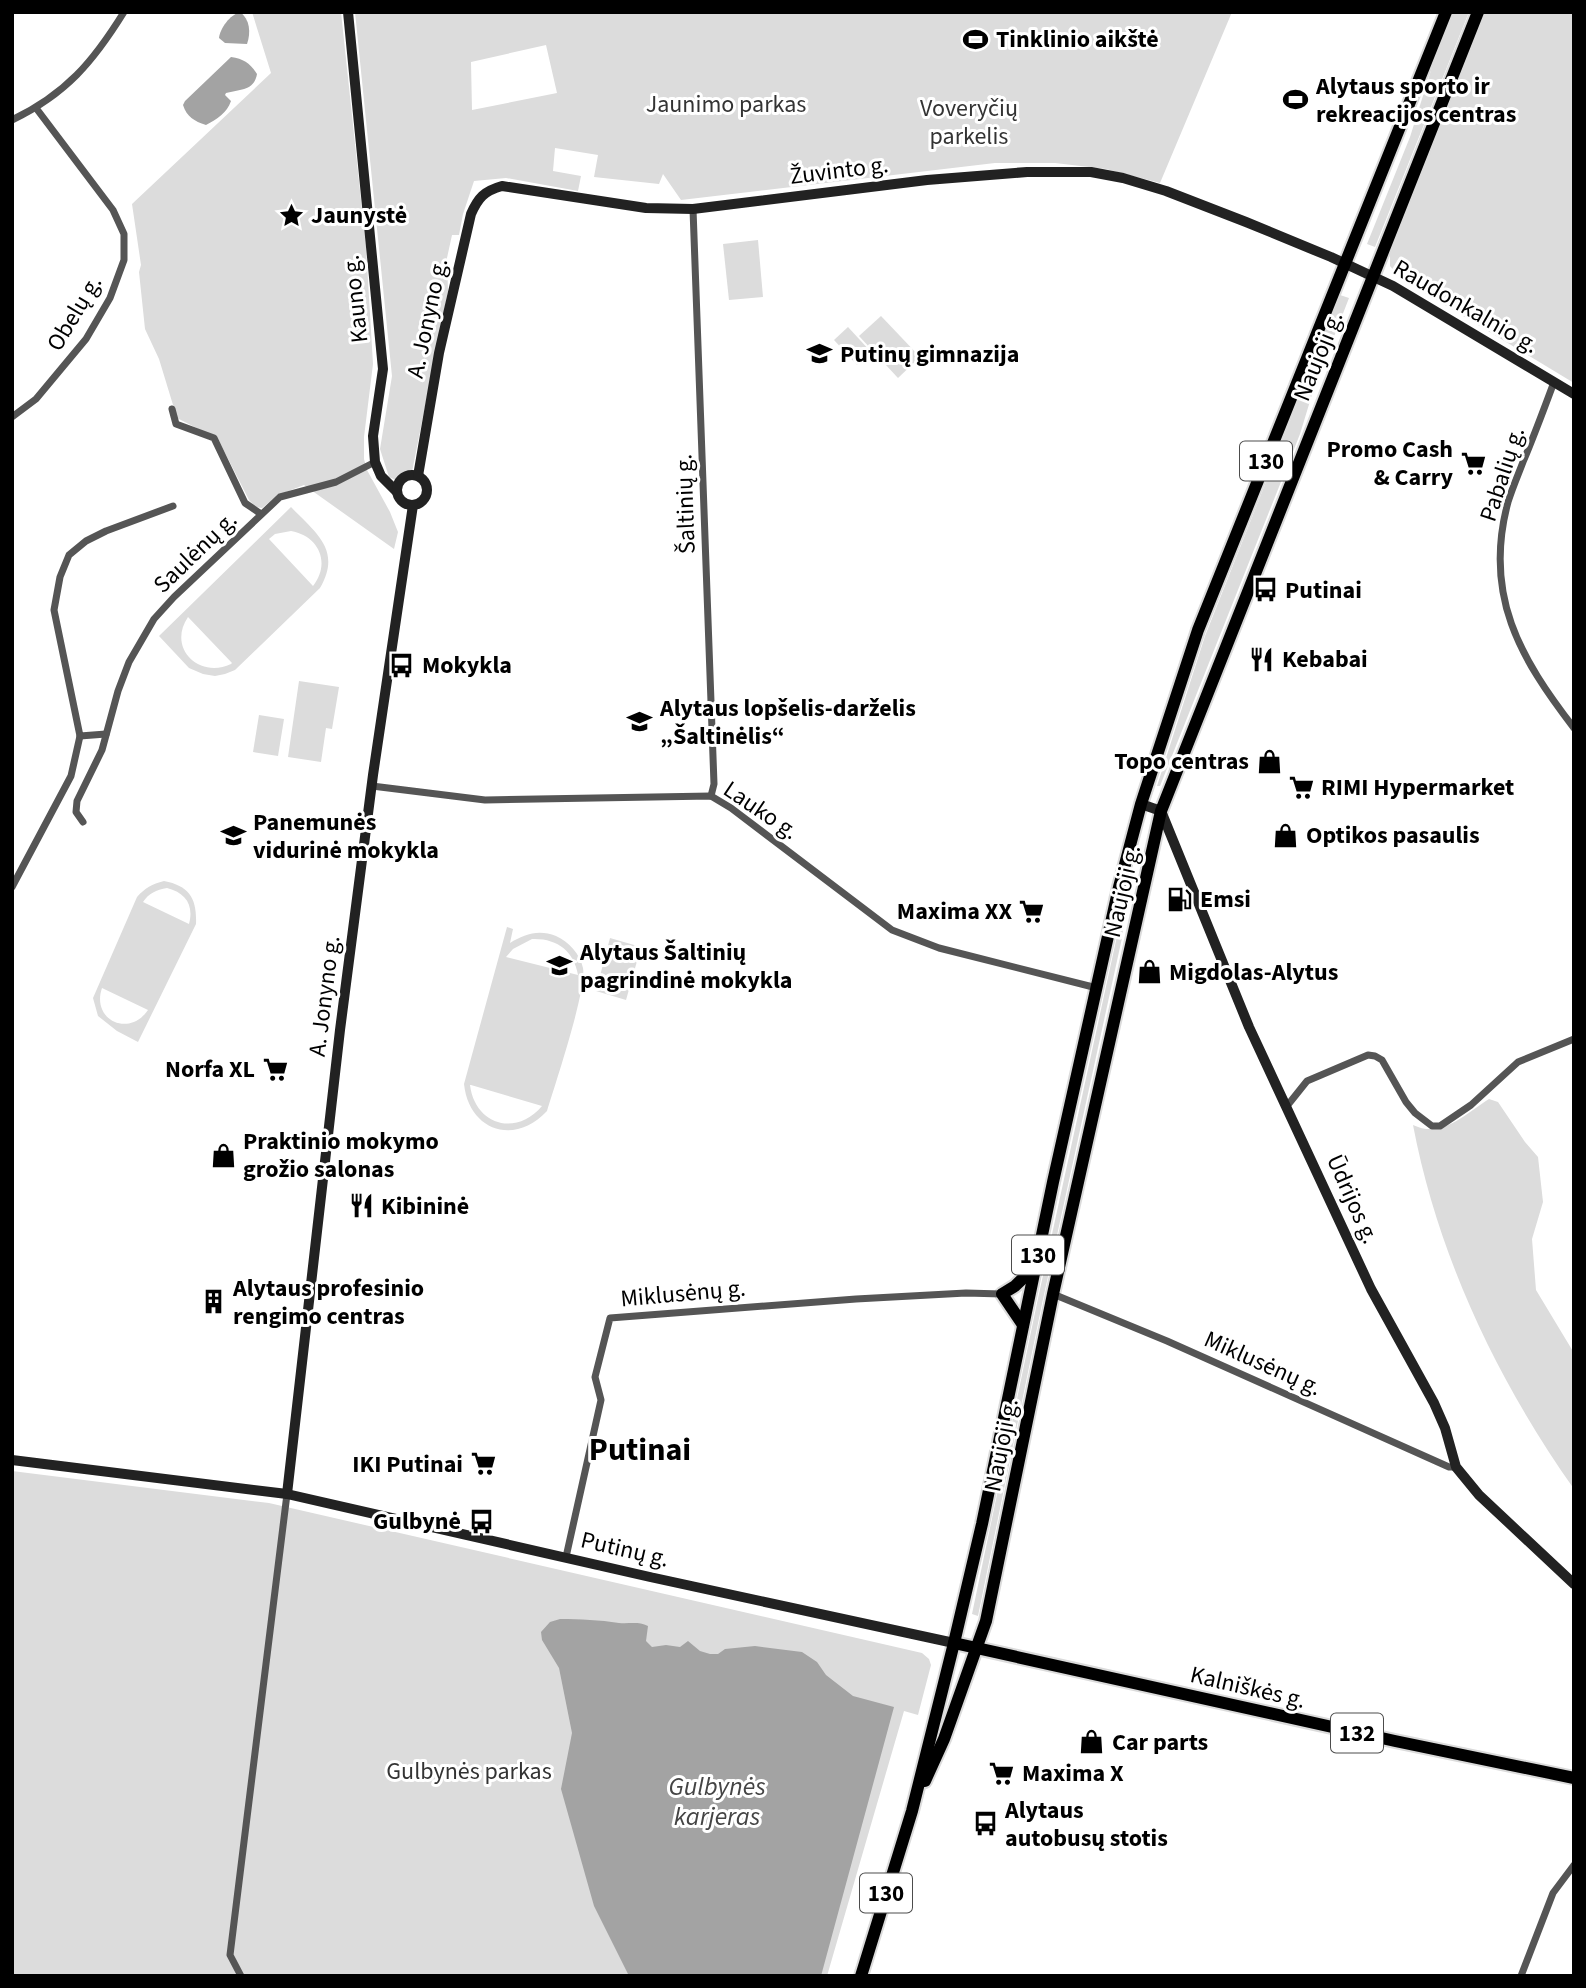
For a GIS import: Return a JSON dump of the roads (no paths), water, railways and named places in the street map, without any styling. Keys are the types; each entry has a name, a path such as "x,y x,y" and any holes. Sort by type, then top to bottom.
{"main road":[{"name":"Naujoji g.","path":"861,1976 912,1811 954,1643 1119,887 1142,804 1198,630 1446,12"},
{"name":"Naujoji g.","path":"912,1811 944,1738 986,1621 1053,1294 1161,811 1478,12"},
{"path":"1023,1325 1002,1294 1035,1267"},
{"name":"Kalniškės g.","path":"954,1643 1574,1778"}],"street":[{"path":"12,120 36,108 90,63 124,12"},
{"name":"Kauno g.","path":"348,12 383,369 373,436 375,462"},
{"name":"Obelų g.","path":"12,417 36,398 86,338 110,298 124,260 124,234 113,211 36,108"},
{"name":"Žuvinto g.","path":"502,186 646,208 693,209 927,180 1027,172 1091,172 1166,191 1373,277"},
{"name":"A. Jonyno g.","path":"418,476 439,353 471,214 478,199 485,192 502,186"},
{"name":"Šaltinių g.","path":"693,209 714,784 711,796"},
{"name":"Raudonkalnio g.","path":"1373,277 1398,289 1574,394"},
{"name":"Pabalių g.","path":"1554,382 1508,502 1500,548 1504,601 1514,632 1541,685 1574,729"},
{"path":"172,409 176,424 214,438 245,503 261,514"},
{"path":"375,462 381,476 396,491 403,503 413,505 422,501 426,494 426,484 418,476 409,474 401,478 396,491"},
{"name":"Saulėnų g.","path":"83,822 76,811 77,801 95,765 130,662 154,619 280,497 336,482 375,462"},
{"name":"A. Jonyno g.","path":"287,1494 342,1017 413,505"},
{"name":"Saulėnų g.","path":"12,887 71,776 80,736 54,610 60,578 69,555 86,541 106,531 173,506"},
{"path":"80,736 106,734"},
{"name":"Lauko g.","path":"372,786 485,800 711,796 731,808 892,930 939,948 1097,988"},
{"path":"1142,804 1161,811"},
{"name":"Ūdrijos g.","path":"1161,811 1232,988 1371,1289 1394,1335 1434,1402 1446,1428 1456,1466 1479,1495 1574,1584"},
{"path":"1287,1106 1307,1081 1368,1055 1382,1060 1406,1102 1415,1112 1432,1126 1440,1126 1471,1105 1518,1062 1574,1039"},
{"name":"Miklusėnų g.","path":"566,1556 601,1400 595,1377 610,1318 856,1299 966,1293 1002,1294"},
{"name":"Miklusėnų g.","path":"1053,1294 1167,1341 1449,1467 1456,1466"},
{"name":"Putinų g.","path":"12,1460 287,1494 954,1643"},
{"path":"241,1976 230,1955 287,1494"},
{"path":"1521,1976 1553,1893 1574,1866"}],"water":[{"path":"240,12 249,26 247,44 225,43 219,38 221,30 229,19"},
{"path":"231,57 249,64 257,74 253,84 226,93 231,101 229,105 206,125 195,120 185,109 185,101"},
{"name":"Gulbynės karjeras","path":"560,1619 644,1624 648,1626 646,1641 652,1647 680,1647 688,1641 700,1651 710,1654 718,1654 725,1649 755,1646 802,1652 817,1662 826,1675 853,1696 894,1707 821,1976 629,1976 594,1906 561,1789 572,1733 559,1668 542,1640 541,1632 550,1622"}],"place":[{"name":"Tinklinio aikštė","path":"976,39"},
{"name":"Alytaus sporto ir rekreacijos centras","path":"1296,100"},
{"name":"Jaunystė","path":"291,215"},
{"name":"Putinų gimnazija","path":"820,354"},
{"name":"Promo Cash & Carry","path":"1473,463"},
{"name":"Putinai","path":"1265,590"},
{"name":"Kebabai","path":"1262,659"},
{"name":"Mokykla","path":"402,665"},
{"name":"Alytaus lopšelis-darželis „Šaltinėlis“","path":"640,722"},
{"name":"Topo centras","path":"1269,761"},
{"name":"RIMI Hypermarket","path":"1301,787"},
{"name":"Optikos pasaulis","path":"1286,835"},
{"name":"Panemunės vidurinė mokykla","path":"233,836"},
{"name":"Emsi","path":"1180,899"},
{"name":"Maxima XX","path":"1032,911"},
{"name":"Alytaus Šaltinių pagrindinė mokykla","path":"560,966"},
{"name":"Migdolas-Alytus","path":"1149,972"},
{"name":"Norfa XL","path":"275,1069"},
{"name":"Praktinio mokymo grožio salonas","path":"223,1155"},
{"name":"Kibininė","path":"361,1206"},
{"name":"Alytaus profesinio rengimo centras","path":"213,1302"},
{"name":"IKI Putinai","path":"483,1464"},
{"name":"Gulbynė","path":"481,1521"},
{"name":"Car parts","path":"1092,1742"},
{"name":"Maxima X","path":"1002,1773"},
{"name":"Alytaus autobusų stotis","path":"985,1824"}],"district":[{"name":"Putinai","path":"640,1449"}],"park label":[{"name":"Jaunimo parkas","path":"726,104"},
{"name":"Voveryčių parkelis","path":"969,122"},
{"name":"Gulbynės parkas","path":"469,1771"}]}
